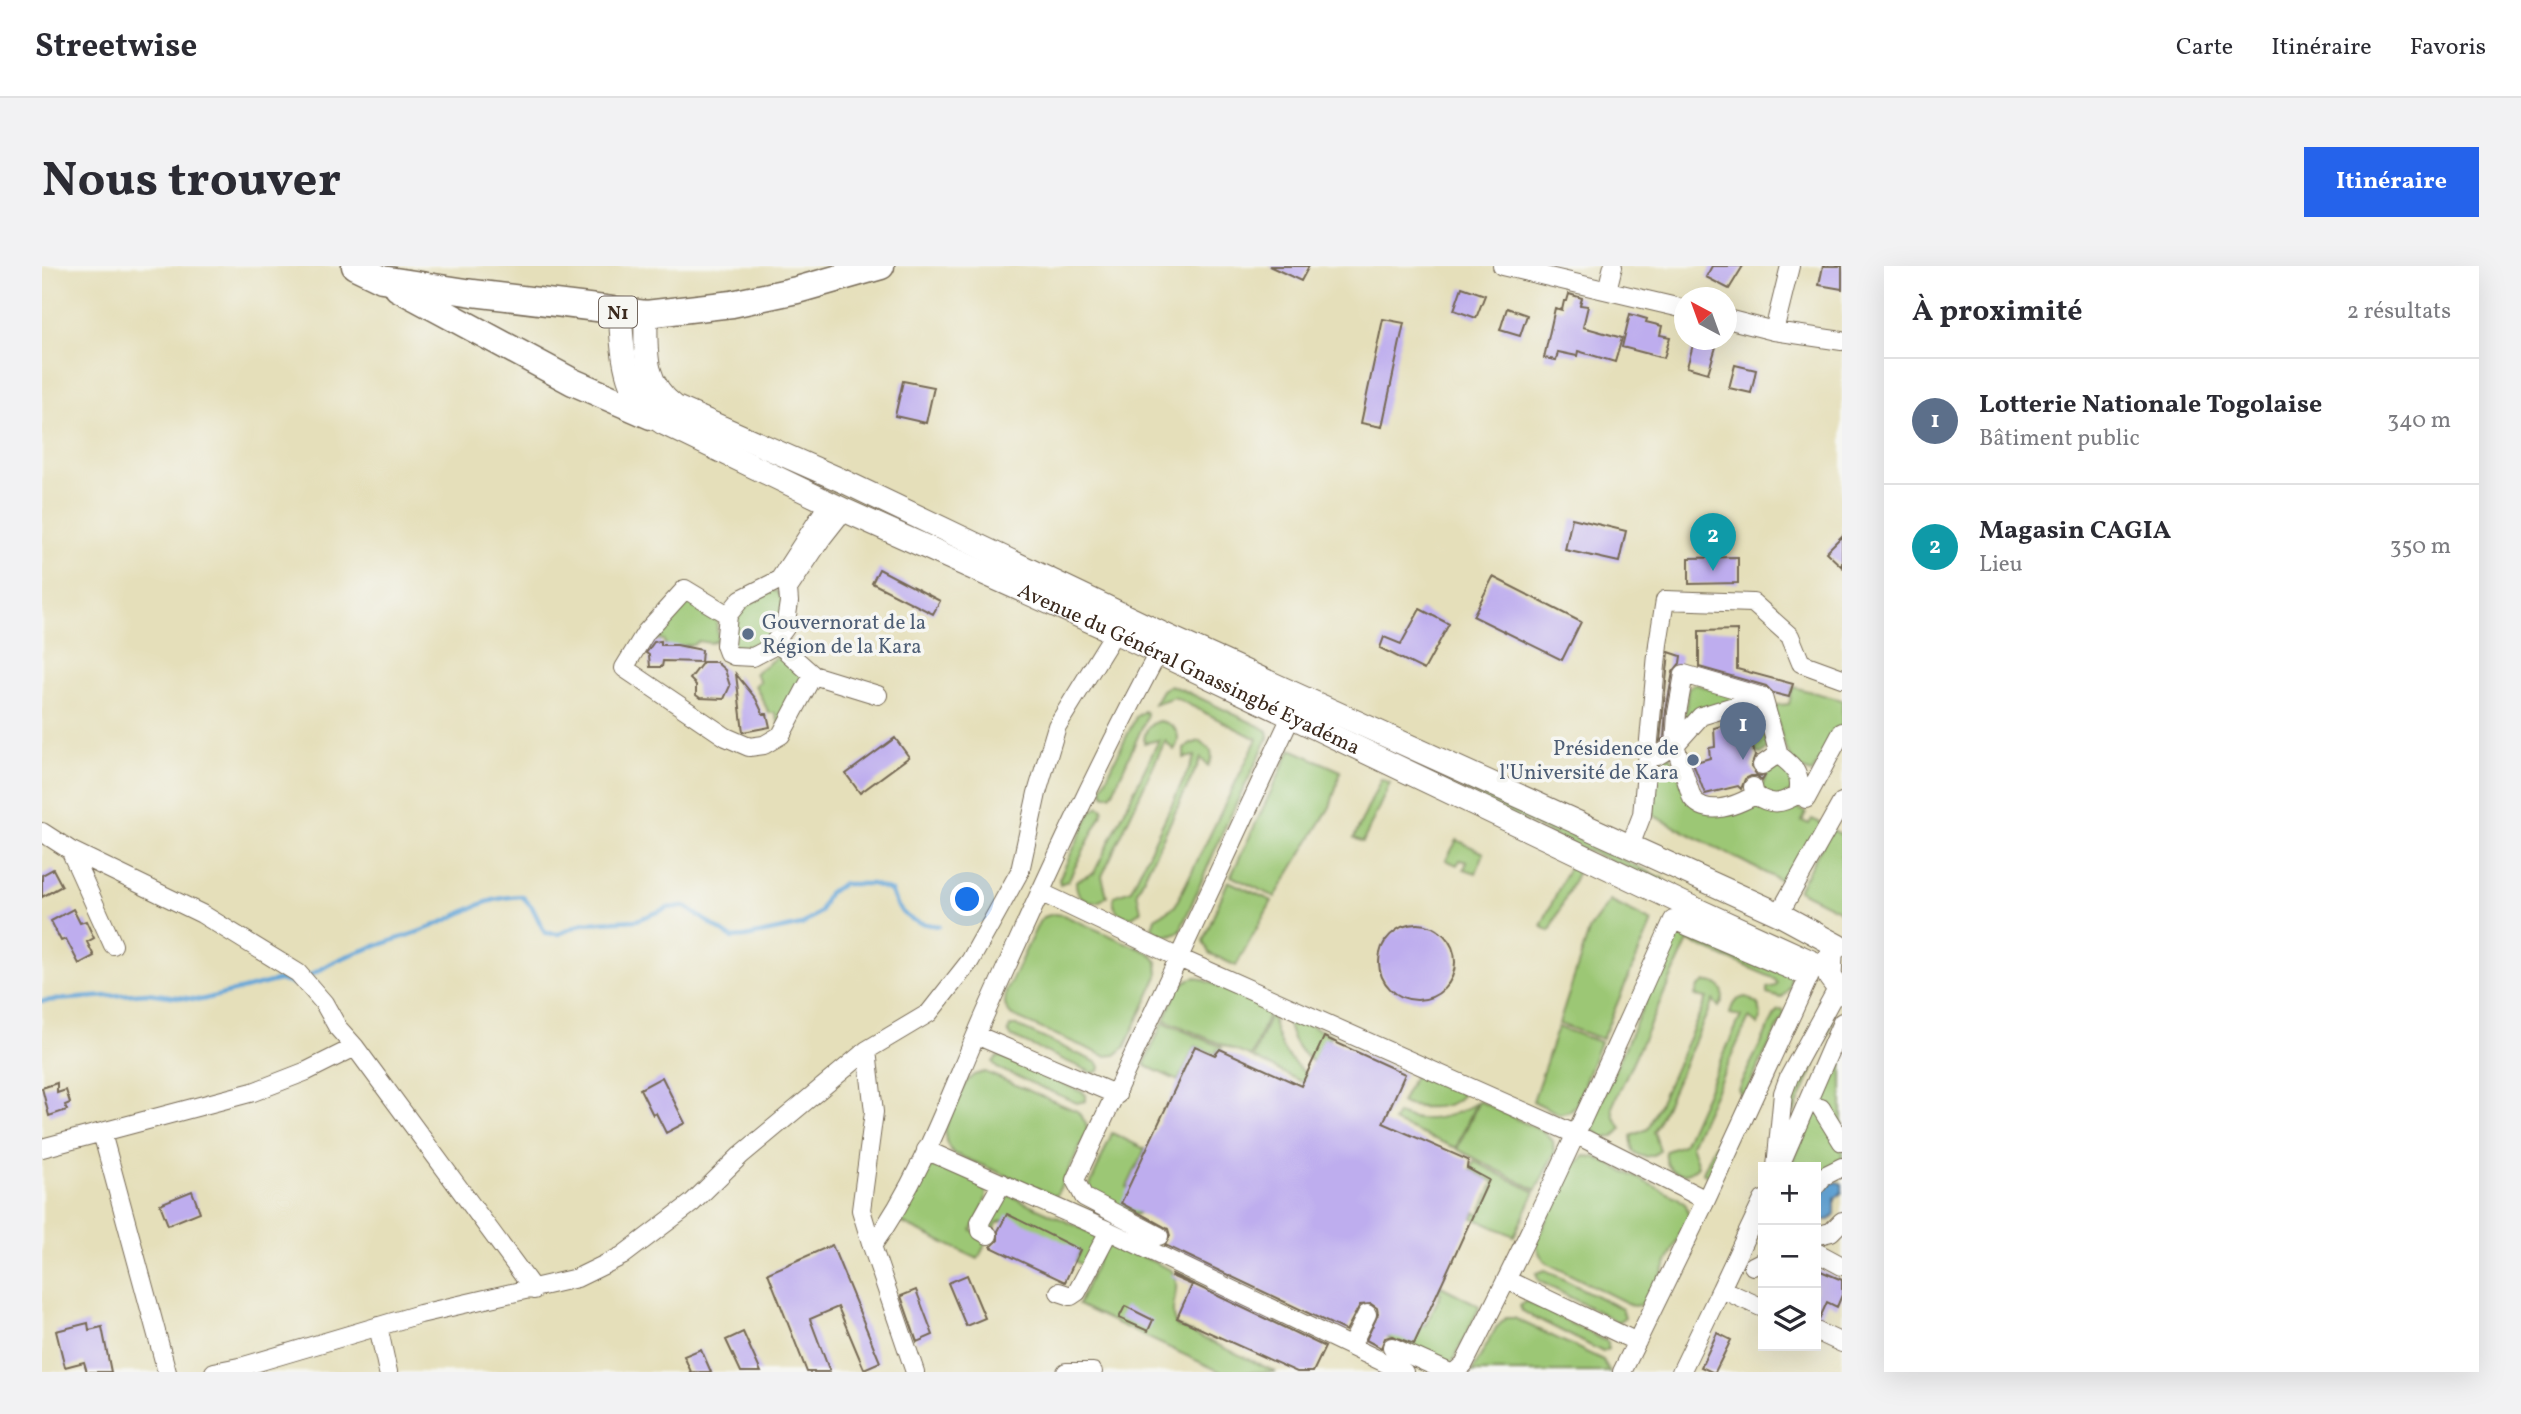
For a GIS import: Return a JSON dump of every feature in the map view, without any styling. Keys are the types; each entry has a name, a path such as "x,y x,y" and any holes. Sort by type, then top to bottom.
{"highway":[{"name":"N1","path":"355,266 382,279 633,313 732,304 797,290 881,266"},
{"path":"382,279 573,382 651,416"}],"main road":[{"name":"Avenue du Général Gnassingbé Eyadéma","path":"633,313 624,368 635,396 651,416 836,506 1115,632 1162,645"},
{"name":"Avenue du Général Gnassingbé Eyadéma","path":"633,313 654,384 663,398 675,407 857,488 1162,645 1295,707 1630,846 1840,944"},
{"path":"836,506 857,488"},
{"name":"Avenue du Général Gnassingbé Eyadéma","path":"1295,707 1677,911 1826,979"},
{"path":"1677,911 1696,878"},
{"path":"1826,979 1829,961 1840,944"}],"street":[{"path":"1502,266 1674,306"},
{"path":"1607,290 1613,266"},
{"path":"1774,331 1790,266"},
{"path":"1737,322 1774,331 1842,341"},
{"path":"784,584 789,602 785,628 775,641 762,654 753,657 728,653 725,645 728,615 741,599 784,584 836,506"},
{"path":"728,615 684,589 646,632 624,668 726,737 749,747 764,745 781,736 813,675"},
{"path":"1630,846 1642,815 1658,643 1665,600 1753,603 1790,636 1801,663 1842,678"},
{"path":"214,1372 244,1366 378,1326 577,1279 622,1256 692,1203 741,1155 867,1050 929,1013 970,961 1020,871 1037,793 1057,726 1115,632"},
{"path":"775,641 813,675 878,695"},
{"path":"872,1246 892,1219 926,1150 1040,892 1162,645"},
{"path":"1763,697 1685,674 1677,713 1675,745 1692,798 1697,804 1714,810 1742,802 1754,791 1776,804 1802,797 1842,732"},
{"path":"1648,754 1657,756 1675,745 1701,716 1763,697"},
{"path":"1763,697 1779,755 1799,774 1802,797"},
{"path":"1159,1236 1083,1197 1075,1180 1295,707"},
{"path":"1762,765 1779,755"},
{"path":"1779,914 1839,813 1802,797"},
{"path":"42,832 70,850 202,914 303,979 324,1003 338,1028 355,1047 534,1290"},
{"path":"70,850 113,946"},
{"path":"1040,892 1179,958 1577,1135 1706,1200"},
{"path":"1455,1372 1464,1364 1577,1135 1677,911"},
{"path":"1778,1162 1783,1093 1826,979"},
{"path":"1622,1372 1706,1200 1826,979"},
{"path":"1780,1162 1842,1022"},
{"path":"976,1035 1116,1095"},
{"path":"42,1148 253,1093 307,1071 355,1047"},
{"path":"867,1050 874,1112 861,1210 915,1372"},
{"path":"1821,1108 1842,1142"},
{"path":"102,1133 167,1372"},
{"path":"926,1150 1109,1231 1404,1372"},
{"path":"1821,1180 1842,1167"},
{"path":"988,1235 981,1231 980,1222 1002,1183"},
{"path":"1681,1372 1758,1211"},
{"path":"1821,1234 1831,1232 1842,1221"},
{"path":"1059,1292 1074,1295 1079,1274 1109,1231"},
{"path":"1821,1255 1842,1266"},
{"path":"1507,1280 1637,1342"},
{"path":"1721,1289 1758,1306"},
{"path":"1351,1346 1367,1314"},
{"path":"378,1326 388,1372"},
{"path":"1821,1333 1842,1343"},
{"path":"1392,1347 1448,1372"},
{"path":"1066,1372 1093,1372"}],"green space":[{"path":"767,591 777,591 784,603 778,630 747,655 731,644 734,615"},
{"path":"692,599 716,615 718,640 665,647 664,640 652,638 681,600"},
{"path":"778,656 802,675 805,686 782,730 775,713 769,713 755,685 760,681 755,673"},
{"path":"1694,684 1747,698 1684,725 1688,688"},
{"path":"1170,685 1263,728 1268,731 1269,736 1224,829 1180,931 1166,935 1152,928 1155,918 1175,906 1257,739 1174,697 1154,704 1162,690"},
{"path":"1793,687 1842,700 1842,724 1812,773 1803,770 1790,756 1774,708 1777,705 1789,704"},
{"path":"1745,710 1758,711 1768,747 1761,754 1756,752"},
{"path":"1144,711 1147,714 1144,723 1113,792 1104,795 1102,787 1136,717"},
{"path":"1321,717 1666,882 1665,884 1561,839"},
{"path":"1159,721 1174,727 1178,735 1177,745 1174,750 1165,741 1102,876 1107,896 1091,902 1078,893 1076,881 1094,873 1159,740 1144,743 1146,732 1149,726"},
{"path":"1200,741 1211,751 1212,757 1208,766 1201,758 1137,892 1141,911 1132,917 1123,916 1115,908 1114,896 1131,890 1195,756 1184,758 1184,749"},
{"path":"1291,749 1341,771 1330,807 1275,897 1231,876"},
{"path":"1670,755 1689,801 1794,807 1806,812 1802,821 1809,824 1812,819 1823,824 1790,882 1777,879 1652,815 1657,773 1665,772 1665,762 1659,762"},
{"path":"1777,763 1786,767 1794,790 1777,800 1760,789 1771,768"},
{"path":"1381,779 1390,783 1363,842 1354,838"},
{"path":"1099,806 1103,809 1102,814 1068,881 1060,884 1059,879 1091,812"},
{"path":"1831,829 1842,835 1842,912 1798,890"},
{"path":"1457,840 1484,853 1476,873 1464,869 1467,862 1460,860 1457,865 1446,860"},
{"path":"1569,867 1578,871 1550,931 1541,926"},
{"path":"1228,881 1272,901 1236,966 1209,953 1203,941"},
{"path":"1610,901 1652,922 1602,1039 1559,1024 1590,928"},
{"path":"1063,915 1150,953 1157,961 1158,976 1125,1047 1115,1055 1105,1056 1012,1016 1006,1008 1006,992 1039,922 1043,917"},
{"path":"1678,928 1789,973 1790,987 1781,998 1767,994 1767,988 1776,986 1777,982 1773,978 1688,941 1612,1107 1614,1117 1622,1128 1614,1137 1602,1138 1590,1126"},
{"path":"1196,977 1271,1007 1251,1057 1165,1020 1179,988 1189,979"},
{"path":"1706,982 1716,984 1722,989 1722,1002 1719,1007 1713,1000 1654,1132 1660,1150 1650,1156 1640,1155 1633,1151 1631,1136 1648,1129 1707,998 1695,996 1698,987"},
{"path":"1747,997 1759,1005 1761,1015 1758,1025 1749,1018 1691,1144 1698,1166 1686,1173 1675,1172 1668,1164 1666,1151 1683,1145 1741,1016 1730,1014 1732,1007 1737,1000"},
{"path":"1782,1010 1785,1013 1746,1092 1741,1094 1738,1089 1777,1011"},
{"path":"1271,1012 1283,1049 1294,1064 1311,1076 1309,1081 1304,1079 1302,1082 1253,1058"},
{"path":"1286,1015 1331,1035 1317,1064 1305,1055 1296,1043 1289,1030"},
{"path":"1828,1021 1833,1022 1794,1113 1787,1109 1799,1072"},
{"path":"1163,1022 1222,1047 1221,1051 1217,1050 1215,1055 1195,1046 1178,1081 1144,1065"},
{"path":"1010,1026 1017,1026 1098,1063 1099,1071 1093,1073 1012,1037 1008,1032"},
{"path":"1558,1027 1600,1042 1576,1105 1570,1111 1559,1114 1533,1101"},
{"path":"1842,1056 1842,1160 1821,1175 1821,1162 1792,1162"},
{"path":"997,1057 1003,1057 1082,1092 1086,1095 1086,1101 1077,1103 997,1068 993,1062"},
{"path":"985,1072 1077,1111 1086,1123 1087,1133 1056,1196 955,1154 948,1147 946,1128 953,1108 967,1081 974,1075"},
{"path":"1415,1074 1463,1094 1458,1100 1443,1106 1417,1107 1401,1103"},
{"path":"1479,1101 1544,1132 1553,1141 1554,1154 1536,1190 1457,1149"},
{"path":"1476,1103 1456,1148 1393,1122 1397,1114 1418,1119 1438,1118 1457,1113"},
{"path":"1738,1103 1740,1107 1711,1175 1706,1175 1703,1172 1733,1104"},
{"path":"1112,1133 1145,1149 1127,1187 1149,1198 1135,1215 1088,1190"},
{"path":"1585,1156 1595,1157 1678,1198 1686,1205 1689,1216 1650,1298 1640,1305 1633,1306 1549,1264 1538,1251 1536,1241 1573,1166"},
{"path":"1474,1161 1535,1192 1514,1236 1473,1218 1475,1212 1480,1214 1494,1182 1471,1170"},
{"path":"944,1165 983,1182 986,1194 984,1206 972,1230 988,1239 978,1259 898,1221 924,1173 929,1168"},
{"path":"1003,1195 1009,1195 1096,1235 1097,1239 1083,1266 1075,1261 1080,1251 1009,1218 997,1223 994,1230 984,1226"},
{"path":"1113,1243 1171,1270 1176,1284 1173,1312 1177,1326 1276,1372 1221,1372 1078,1305 1103,1249"},
{"path":"1545,1270 1622,1309 1625,1317 1618,1322 1539,1281 1536,1273"},
{"path":"1441,1286 1480,1306 1453,1361 1448,1365 1389,1339 1388,1336 1419,1323 1426,1325 1441,1293 1438,1291"},
{"path":"1526,1301 1608,1342 1608,1349 1603,1352 1522,1311 1520,1306"},
{"path":"1506,1318 1514,1318 1603,1360 1610,1372 1472,1372 1496,1328"}],"water":[{"path":"1420,930 1440,941 1448,955 1447,969 1439,982 1426,991 1411,994 1397,989 1386,973 1384,956 1391,943 1412,931","holes":["1417,941 1431,947 1438,960 1434,975 1422,984 1406,983 1395,973 1394,958 1402,945"]},
{"path":"1414,946 1426,951 1431,963 1426,975 1414,980 1402,975 1397,963 1402,951"},
{"path":"1831,1184 1842,1184 1842,1192 1835,1199 1835,1214 1829,1220 1822,1220 1821,1204 1825,1189"}],"building":[{"path":"1269,266 1309,266 1301,281"},
{"path":"1712,266 1743,266 1730,287 1706,277"},
{"path":"1823,266 1842,266 1842,289 1819,285"},
{"path":"1462,287 1485,295 1476,318 1454,310"},
{"path":"1569,294 1582,298 1580,305 1588,306 1583,327 1622,338 1615,362 1578,351 1577,356 1558,352 1556,360 1544,358 1555,308 1562,310"},
{"path":"1507,308 1527,315 1520,336 1500,330"},
{"path":"1630,314 1662,326 1660,335 1670,337 1664,358 1622,347"},
{"path":"1383,319 1404,323 1382,427 1361,423"},
{"path":"1692,350 1715,350 1708,373 1687,367"},
{"path":"1735,365 1756,370 1751,393 1729,388"},
{"path":"903,381 934,387 926,423 895,416"},
{"path":"1572,518 1626,531 1619,562 1565,550"},
{"path":"1842,536 1842,567 1826,552"},
{"path":"1738,557 1738,583 1689,584 1689,558"},
{"path":"879,569 940,601 933,614 872,583"},
{"path":"1493,577 1581,622 1562,660 1473,616"},
{"path":"1420,609 1449,624 1424,670 1380,648 1384,637 1401,644"},
{"path":"1737,630 1737,669 1793,684 1789,697 1773,693 1766,686 1699,667 1699,631"},
{"path":"661,641 661,645 702,650 701,662 663,661 662,667 650,667 649,655 646,653 654,642"},
{"path":"1669,652 1681,656 1680,663 1673,672 1664,738 1660,741"},
{"path":"703,662 716,662 725,670 730,686 724,699 700,698 696,695 696,685 690,679"},
{"path":"736,674 756,699 763,714 767,714 770,727 743,732"},
{"path":"1747,719 1755,756 1751,767 1757,775 1765,776 1762,781 1757,776 1745,779 1741,789 1738,786 1705,794 1693,763 1710,758 1709,748 1715,747 1714,728"},
{"path":"895,738 909,757 860,793 846,774"},
{"path":"53,869 62,886 42,897 42,875"},
{"path":"73,909 80,923 86,921 94,938 87,942 94,956 79,964 66,939 61,941 51,921"},
{"path":"1425,924 1438,930 1449,941 1455,954 1453,977 1438,994 1425,1000 1409,1000 1396,994 1381,977 1379,954 1385,941 1402,926"},
{"path":"1324,1037 1405,1074 1383,1123 1468,1160 1467,1168 1489,1180 1414,1344 1392,1336 1385,1338 1381,1348 1366,1340 1378,1314 1377,1308 1371,1304 1360,1305 1346,1331 1165,1245 1170,1236 1168,1229 1121,1203 1195,1046 1215,1055 1220,1049 1301,1086"},
{"path":"662,1077 685,1123 666,1133 640,1089"},
{"path":"57,1083 57,1093 66,1090 70,1103 65,1105 67,1110 49,1116 42,1088"},
{"path":"192,1191 200,1212 168,1225 160,1204"},
{"path":"1007,1214 1080,1250 1065,1282 991,1247 998,1240 998,1231"},
{"path":"832,1245 880,1362 864,1369 838,1307 810,1319 830,1372 807,1372 768,1273"},
{"path":"1821,1271 1842,1280 1842,1295 1837,1307 1827,1302 1821,1316"},
{"path":"1172,1274 1325,1347 1313,1372 1297,1372 1177,1318 1192,1285 1171,1276"},
{"path":"967,1275 985,1318 966,1326 948,1283"},
{"path":"916,1290 933,1335 917,1342 901,1296"},
{"path":"1125,1306 1153,1320 1148,1331 1119,1318"},
{"path":"88,1323 89,1330 102,1327 111,1372 87,1372 84,1362 65,1367 56,1331"},
{"path":"743,1332 761,1372 741,1372 726,1340"},
{"path":"1717,1333 1731,1340 1715,1372 1712,1372 1701,1367"},
{"path":"701,1349 711,1372 691,1372 684,1356"}],"waterway":[{"path":"306,977 340,959 431,927 484,903 508,897 522,896 532,907 545,933 559,934 584,923 637,920 668,908 684,906 732,938 802,925 820,912 828,893 843,884 872,884 891,891 898,907 908,918 939,926"},
{"path":"42,1001 147,993 201,1000 279,980 293,984 299,981"}],"place":[{"name":"Magasin CAGIA","path":"1713,571"},
{"name":"Gouvernorat de la Région de la Kara","path":"748,634"},
{"name":"Présidence de l'Université de Kara","path":"1693,760"},
{"name":"Lotterie Nationale Togolaise","path":"1743,760"}]}
